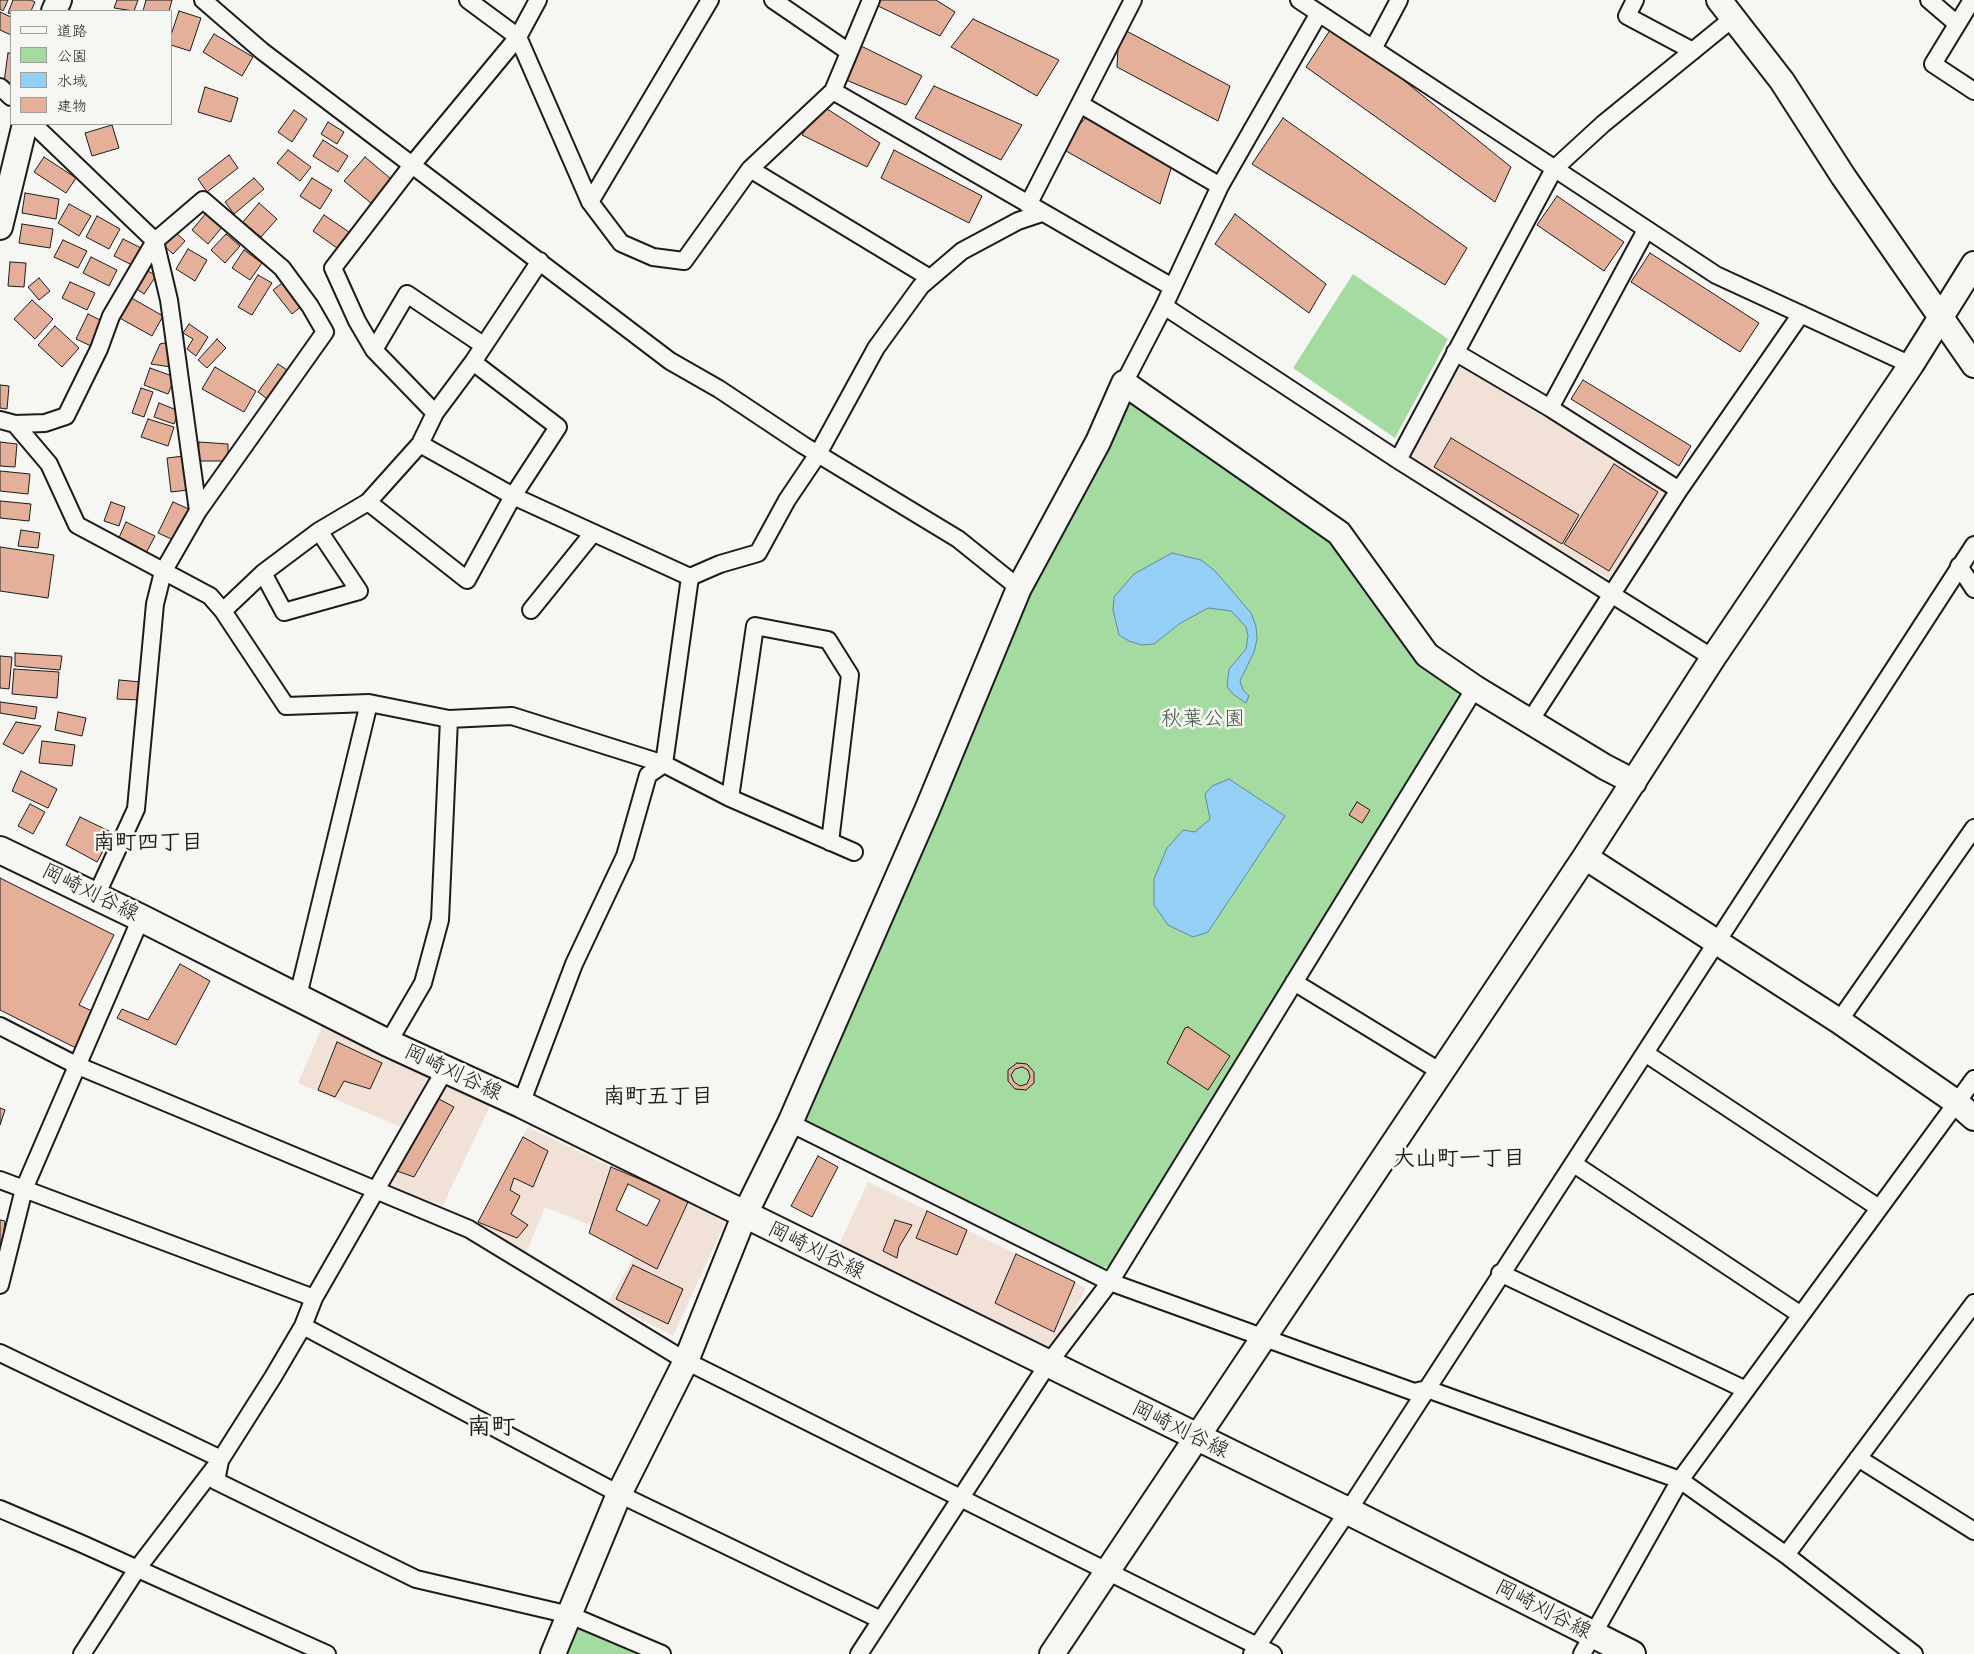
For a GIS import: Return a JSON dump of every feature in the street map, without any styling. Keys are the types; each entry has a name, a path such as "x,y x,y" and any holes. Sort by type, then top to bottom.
{"main road":[{"name":"岡崎刈谷線","path":"0,850 298,996 388,1043 521,1104 744,1216 1348,1511 1588,1645 1632,1654"}],"street":[{"path":"203,0 262,51 670,361 719,389 818,454 958,540 1019,588"},
{"path":"468,0 518,37 590,202 621,243 653,257 684,261 750,169 833,92 871,0"},
{"path":"435,413 374,350 357,321 333,268 412,165 518,37 538,0"},
{"path":"590,202 710,0"},
{"path":"773,0 849,52"},
{"path":"420,444 513,496 690,577 720,564 758,553 787,500 818,454 876,348 921,286 962,251 1035,209 1080,104 1133,0"},
{"path":"1299,0 1716,276 1911,365"},
{"path":"1373,49 1400,0"},
{"path":"1635,0 1627,16 1693,51"},
{"path":"1929,0 1957,24"},
{"path":"1972,0 1933,64 1974,91"},
{"path":"1398,460 1554,169 1603,124 1693,51 1726,9 1782,81 1843,176 1974,365"},
{"path":"553,1654 619,1494 686,1362 744,1216 790,1123 927,810 1019,588 1098,442 1124,383 1164,306 1220,186 1319,13"},
{"path":"0,87 10,96"},
{"path":"833,92 1172,287"},
{"path":"1080,104 1220,186"},
{"path":"0,227 25,125"},
{"path":"34,125 155,241 170,308 198,511"},
{"path":"750,169 930,278"},
{"path":"8,422 45,423 66,416 99,349 111,316 155,241 203,200 282,268 310,306 325,332 198,511 163,572 155,604 136,808 96,896"},
{"path":"1550,408 1646,230"},
{"path":"223,611 263,573 319,531 368,502 420,444 435,413 473,362 482,345 540,261"},
{"path":"1052,1654 1585,857 1713,658 1911,365 1974,264"},
{"path":"374,350 407,294 482,345"},
{"path":"1164,306 1398,460 1713,658"},
{"path":"1530,721 1679,490 1801,314"},
{"path":"1455,352 1550,408 1679,490"},
{"path":"368,502 467,580 513,496 558,427 473,362"},
{"path":"1124,383 1339,533 1427,656 1475,688 1605,767 1634,782"},
{"path":"8,422 49,464 77,526 210,596 223,611 286,706 369,702 449,719 512,716 664,764 730,798 854,852"},
{"path":"263,573 284,612 359,591 319,531"},
{"path":"531,610 593,533"},
{"path":"1255,1650 1348,1511 1500,1273 1574,1164 1974,545"},
{"path":"1959,566 1974,589"},
{"path":"521,1104 574,964 625,856 648,775 664,764 690,577"},
{"path":"730,798 755,626 828,640 850,675 830,842"},
{"path":"859,1654 1048,1364 1110,1282 1475,688"},
{"path":"298,996 369,702"},
{"path":"388,1043 422,983 440,920 449,719"},
{"path":"1838,1021 1974,828"},
{"path":"1585,857 1838,1021 1956,1102 1974,1118"},
{"path":"0,1285 24,1189 141,918"},
{"path":"1294,982 1441,1072"},
{"path":"0,1026 76,1065 469,1229 686,1362 961,1497 1255,1650 1273,1654"},
{"path":"1644,1053 1879,1208"},
{"path":"82,1654 137,1569 221,1459 303,1326 314,1298 446,1068"},
{"path":"1588,1645 1680,1480 1974,1079"},
{"path":"790,1123 1110,1282 1414,1392 1427,1389 1680,1480 1786,1555 1914,1654"},
{"path":"1574,1164 1801,1315"},
{"path":"0,1180 314,1298"},
{"path":"1500,1273 1746,1390"},
{"path":"1786,1555 1974,1303"},
{"path":"303,1326 619,1494 881,1620"},
{"path":"0,1352 221,1459"},
{"path":"1858,1458 1974,1531"},
{"path":"221,1459 216,1481 416,1580 570,1615 662,1654"},
{"path":"0,1509 327,1654"}],"shaded area":[{"path":"1456,364 1465,364 1667,488 1668,496 1613,581 1410,462 1409,455"},
{"path":"323,1025 428,1077 403,1128 298,1083"},
{"path":"445,1082 491,1104 443,1205 388,1187"},
{"path":"528,1127 611,1167 592,1226 545,1207 526,1253 478,1222"},
{"path":"868,1182 1086,1288 1054,1349 837,1249"},
{"path":"689,1200 725,1223 673,1336 608,1302 634,1257 657,1269"}],"green space":[{"path":"1353,274 1448,339 1395,438 1293,368"},
{"name":"秋葉公園","path":"1133,399 1334,539 1460,687 1462,697 1110,1266 1100,1268 801,1120 936,804 1028,599 1028,586 1126,402"},
{"path":"578,1626 648,1654 565,1654"}],"water":[{"path":"1172,553 1201,560 1215,571 1251,613 1256,626 1257,639 1254,652 1240,681 1243,690 1249,696 1246,703 1234,695 1227,687 1229,669 1246,649 1248,636 1246,627 1231,611 1208,608 1179,624 1154,644 1142,645 1129,641 1119,635 1113,610 1114,597 1134,574"},
{"path":"1229,779 1285,816 1208,932 1193,937 1168,925 1154,905 1154,879 1167,848 1183,830 1195,832 1210,819 1205,794 1212,786"}],"building":[{"path":"0,0 8,0 3,11 0,9"},
{"path":"13,0 31,0 35,2 31,10 10,10 10,14 8,13"},
{"path":"117,0 138,0 134,10 114,8"},
{"path":"146,0 172,0 169,10 143,10"},
{"path":"871,0 936,0 955,12 940,36 870,2"},
{"path":"179,11 201,18 190,51 172,45 172,32"},
{"path":"0,12 10,17 10,35 0,30"},
{"path":"973,19 1059,60 1037,96 951,47"},
{"path":"1334,24 1511,167 1495,202 1306,67"},
{"path":"1119,27 1230,86 1218,121 1117,67"},
{"path":"214,34 253,57 242,76 203,52"},
{"path":"853,42 922,76 906,105 839,77"},
{"path":"8,53 10,53 10,83 4,82"},
{"path":"934,86 1022,125 1001,160 915,118"},
{"path":"205,87 238,98 231,122 198,112"},
{"path":"821,105 880,143 867,167 802,135"},
{"path":"294,110 307,119 292,142 278,132"},
{"path":"1092,111 1174,159 1160,204 1059,147"},
{"path":"1283,118 1467,248 1445,285 1252,164"},
{"path":"328,122 344,132 337,144 321,134"},
{"path":"112,125 119,148 92,156 85,133"},
{"path":"323,140 348,156 338,172 313,156"},
{"path":"288,150 311,167 300,181 277,163"},
{"path":"894,150 982,196 969,223 881,178"},
{"path":"229,155 238,168 207,192 198,179"},
{"path":"44,157 76,178 66,193 34,172"},
{"path":"365,157 391,179 371,203 344,181"},
{"path":"254,178 264,189 234,214 225,202"},
{"path":"312,178 332,190 320,209 300,196"},
{"path":"25,193 59,199 56,219 22,213"},
{"path":"1557,196 1624,242 1604,271 1537,225"},
{"path":"259,203 277,219 261,237 243,222"},
{"path":"69,204 91,216 79,236 58,223"},
{"path":"207,212 223,226 208,244 192,230"},
{"path":"1235,214 1326,284 1309,313 1215,244"},
{"path":"324,215 349,232 337,248 313,231"},
{"path":"97,216 120,229 109,249 86,237"},
{"path":"22,224 53,229 50,248 19,243"},
{"path":"173,230 185,241 173,254 161,243"},
{"path":"226,234 240,246 225,263 211,250"},
{"path":"123,239 143,249 134,266 114,256"},
{"path":"63,240 87,251 78,268 54,257"},
{"path":"188,249 207,260 195,281 176,269"},
{"path":"244,250 262,263 250,280 232,268"},
{"path":"1650,253 1759,323 1740,352 1631,282"},
{"path":"91,257 117,270 109,286 83,273"},
{"path":"10,262 26,263 24,287 8,286"},
{"path":"145,269 156,276 144,294 134,287"},
{"path":"258,275 272,283 252,315 238,307"},
{"path":"39,278 50,291 39,300 28,287"},
{"path":"285,281 303,305 292,314 273,290"},
{"path":"70,282 95,293 87,310 62,298"},
{"path":"128,296 163,316 152,336 116,316"},
{"path":"32,300 53,319 35,339 14,319"},
{"path":"88,314 104,322 91,346 76,339"},
{"path":"189,324 208,337 196,356 187,349 193,339 183,333"},
{"path":"55,326 79,348 62,367 38,345"},
{"path":"217,339 226,348 207,368 198,360"},
{"path":"169,342 171,367 151,364 160,344"},
{"path":"278,364 290,372 270,401 258,392"},
{"path":"215,367 256,391 244,412 202,389"},
{"path":"150,368 175,377 168,394 144,385"},
{"path":"1583,380 1691,446 1679,466 1571,399"},
{"path":"0,385 9,386 7,409 0,408"},
{"path":"141,388 153,392 144,417 132,413"},
{"path":"159,403 179,411 174,424 154,417"},
{"path":"148,419 174,427 168,446 141,437"},
{"path":"1451,438 1579,515 1562,544 1434,467"},
{"path":"0,442 17,444 15,467 0,466"},
{"path":"199,442 228,444 228,461 198,461"},
{"path":"184,456 188,490 171,492 167,458"},
{"path":"1614,464 1658,492 1609,571 1564,544"},
{"path":"0,471 30,474 28,494 0,491"},
{"path":"0,501 31,504 29,521 0,518"},
{"path":"111,502 125,507 119,526 104,521"},
{"path":"173,502 191,510 176,541 158,533"},
{"path":"126,522 155,536 145,555 117,542"},
{"path":"21,530 40,533 38,548 18,546"},
{"path":"0,547 54,555 48,598 0,591"},
{"path":"15,653 62,656 60,670 15,666"},
{"path":"0,656 12,657 9,689 0,688"},
{"path":"14,669 59,672 57,698 12,694"},
{"path":"119,680 141,682 140,700 117,699"},
{"path":"0,702 37,707 35,719 0,713"},
{"path":"58,712 86,718 82,736 55,730"},
{"path":"16,722 41,726 23,754 3,744"},
{"path":"42,741 75,745 72,766 39,763"},
{"path":"21,771 57,789 48,808 12,791"},
{"path":"1357,802 1370,810 1362,823 1349,815"},
{"path":"30,804 45,812 33,834 18,826"},
{"path":"80,817 113,833 97,862 66,845"},
{"path":"0,878 114,935 79,1005 94,1012 76,1048 0,1010"},
{"path":"180,964 210,981 176,1045 117,1018 122,1009 148,1020"},
{"path":"1188,1027 1230,1056 1208,1090 1167,1063 1185,1028"},
{"path":"337,1042 382,1063 370,1089 344,1081 335,1097 318,1090"},
{"path":"1017,1063 1027,1064 1034,1072 1034,1083 1026,1090 1015,1089 1008,1081 1008,1070","holes":["1022,1067 1028,1070 1030,1077 1027,1084 1020,1086 1014,1082 1011,1075 1015,1069"]},
{"path":"437,1098 454,1107 414,1177 397,1171"},
{"path":"0,1108 5,1110 0,1125"},
{"path":"523,1137 548,1151 533,1187 514,1178 510,1190 520,1196 511,1214 528,1225 517,1238 478,1222"},
{"path":"818,1156 838,1167 812,1217 791,1206"},
{"path":"611,1167 689,1200 657,1269 589,1233"},
{"path":"628,1184 660,1200 647,1226 616,1210"},
{"path":"927,1211 967,1230 957,1255 916,1238"},
{"path":"0,1220 5,1221 2,1247 0,1246"},
{"path":"895,1220 912,1225 899,1247 897,1258 883,1251"},
{"path":"1016,1254 1075,1282 1054,1332 995,1303"},
{"path":"633,1265 683,1289 668,1324 616,1299"}],"district":[{"name":"南町四丁目","path":"148,843"},
{"name":"南町五丁目","path":"658,1097"},
{"name":"大山町一丁目","path":"1459,1159"},
{"name":"南町","path":"491,1428"}]}
